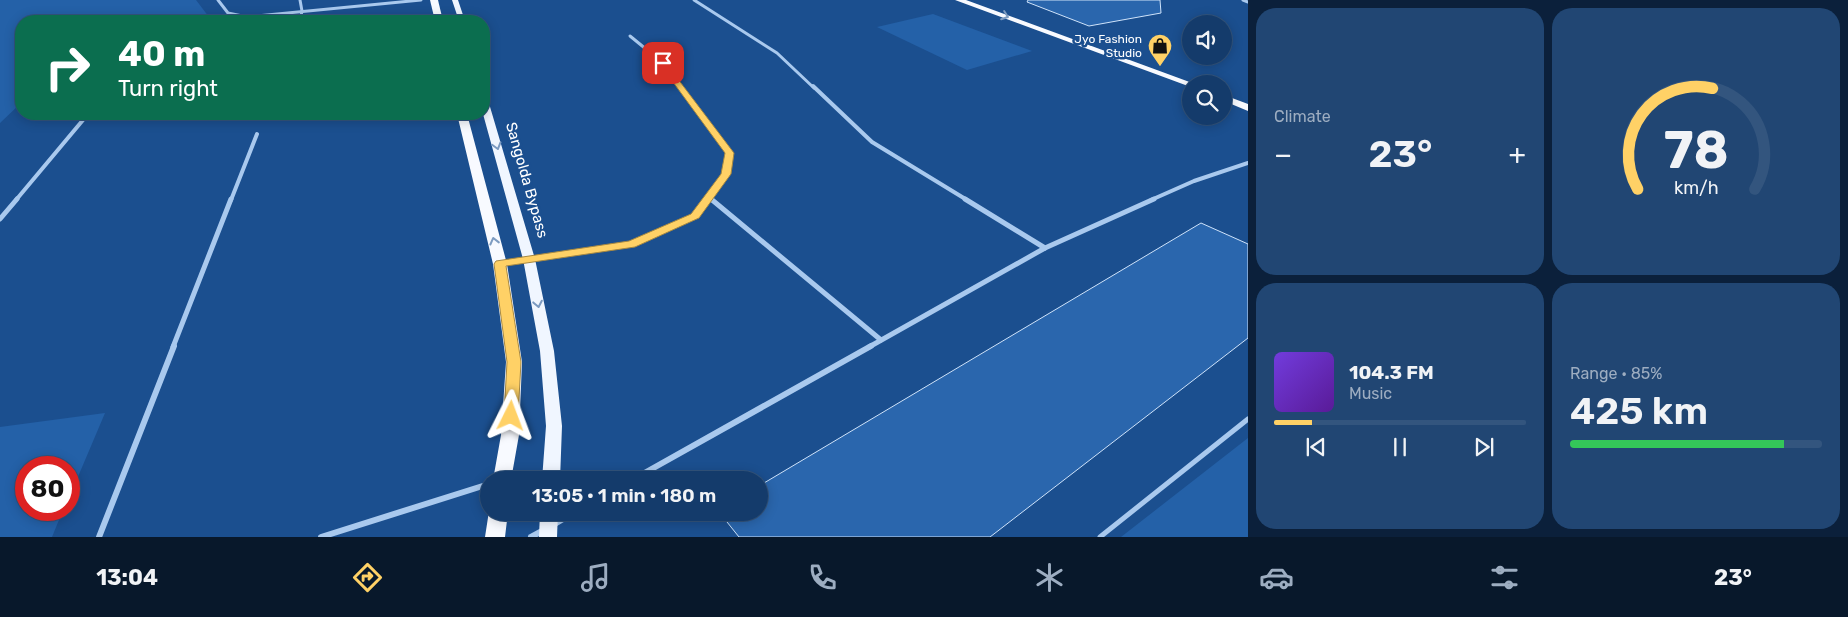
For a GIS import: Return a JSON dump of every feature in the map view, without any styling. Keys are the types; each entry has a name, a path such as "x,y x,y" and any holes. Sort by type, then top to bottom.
{"highway":[{"path":"434,0 438,15"},
{"path":"959,0 1182,81"},
{"path":"1232,101 1248,108"},
{"path":"464,120 500,264 514,362 510,435 504,471"},
{"path":"495,537 497,521"}],"main road":[{"path":"456,0 460,15"},
{"name":"Sangolda Bypass","path":"490,120 529,259 547,351 554,426 552,471"}],"street":[{"path":"218,0 228,13 238,15"},
{"path":"300,0 301,15"},
{"path":"265,15 421,0"},
{"path":"694,0 778,53 872,142 1045,248"},
{"path":"1243,0 1248,2"},
{"path":"500,264 631,244 695,216 726,174 729,153 663,63 630,36"},
{"path":"0,219 83,120"},
{"path":"99,537 257,134"},
{"path":"648,471 1045,248 1194,181 1248,164"},
{"path":"708,197 881,340"},
{"path":"321,537 480,487"},
{"path":"531,537 549,526"}],"lane":[{"path":"1100,537 1248,418"}],"shaded area":[{"path":"0,0 196,0 207,15 15,15 15,109 0,123"},
{"path":"933,14 1032,51 967,70 877,27"},
{"path":"105,413 80,472 80,456 15,456 15,521 59,521 52,537 0,537 0,427"},
{"path":"1248,438 1248,537 1121,537"}],"building":[{"path":"1028,0 1160,0 1161,13 1089,26 1027,2"},
{"path":"1201,223 1248,244 1248,338 990,537 739,537 726,521 768,521 768,481"}],"place":[{"name":"Jyo Fashion Studio","path":"1160,67"}],"route":[{"path":"511,416 514,362 500,264 631,244 695,216 726,174 729,153 663,63"}]}
